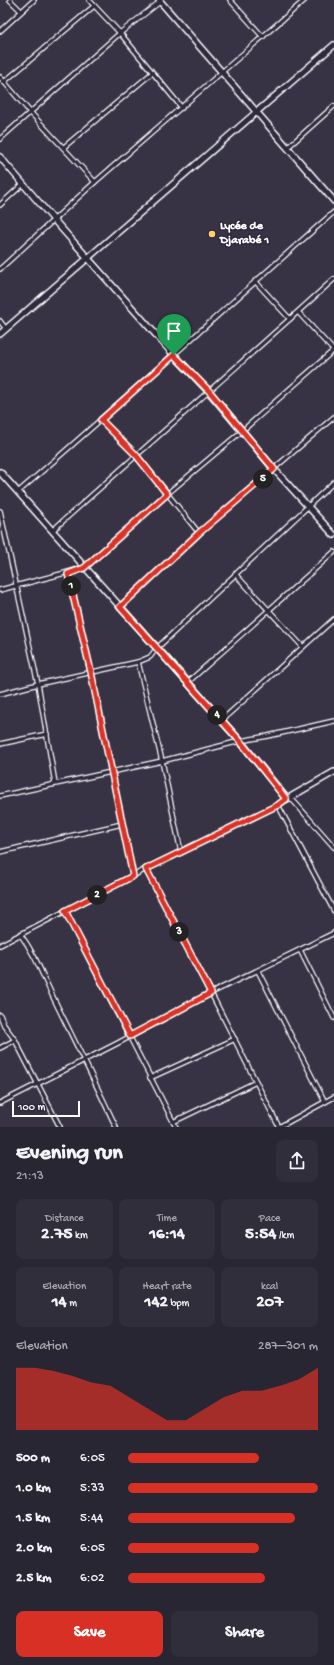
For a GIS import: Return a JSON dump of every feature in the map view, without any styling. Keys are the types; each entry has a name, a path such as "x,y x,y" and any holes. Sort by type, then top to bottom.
{"street":[{"path":"10,0 21,11"},
{"path":"0,31 34,0"},
{"path":"89,0 120,34 182,108"},
{"path":"0,139 160,0 256,113 334,201"},
{"path":"231,0 263,37"},
{"path":"0,269 96,182 305,0"},
{"path":"4,82 94,6"},
{"path":"0,334 334,45"},
{"path":"64,147 152,73"},
{"path":"0,77 30,112 96,182"},
{"path":"287,148 334,106"},
{"path":"0,157 174,355 210,392 274,469 334,535"},
{"path":"0,204 23,184"},
{"path":"18,492 334,212"},
{"path":"53,530 136,455 210,392 334,279"},
{"path":"255,281 290,319"},
{"path":"0,590 68,574 84,568 167,494 334,351 298,312"},
{"path":"0,321 6,329"},
{"path":"120,607 199,533 334,416"},
{"path":"101,420 136,455 199,533"},
{"path":"0,472 53,530 84,568 222,720 288,798 334,847"},
{"path":"0,694 150,658 157,648 334,482"},
{"path":"0,511 38,684 56,783"},
{"path":"187,683 334,552"},
{"path":"68,574 91,672 133,876"},
{"path":"235,574 302,647"},
{"path":"222,720 334,619"},
{"path":"138,662 162,761 181,852"},
{"path":"0,796 162,761 240,741 334,721"},
{"path":"0,744 47,734"},
{"path":"0,945 146,869 278,805 334,772"},
{"path":"278,805 334,911"},
{"path":"0,852 122,824"},
{"path":"146,869 235,1039 279,1127 334,1097"},
{"path":"65,911 176,1127"},
{"path":"0,1103 211,993 334,933"},
{"path":"20,934 32,949 53,997 116,1127"},
{"path":"300,950 334,1018"},
{"path":"258,971 325,1102"},
{"path":"0,1015 4,1025 15,1040 60,1127"},
{"path":"150,1078 235,1039"},
{"path":"0,1048 15,1040"},
{"path":"174,1122 256,1082"}],"place":[{"name":"Lycée de Djarabé 1","path":"212,234"}],"route":[{"path":"174,355 210,392 274,469 224,512 216,517 120,607 222,720 286,799 278,805 146,869 211,993 130,1036 65,911 133,876 91,672 68,574 84,568 167,494 136,455 101,420 174,355"}]}
